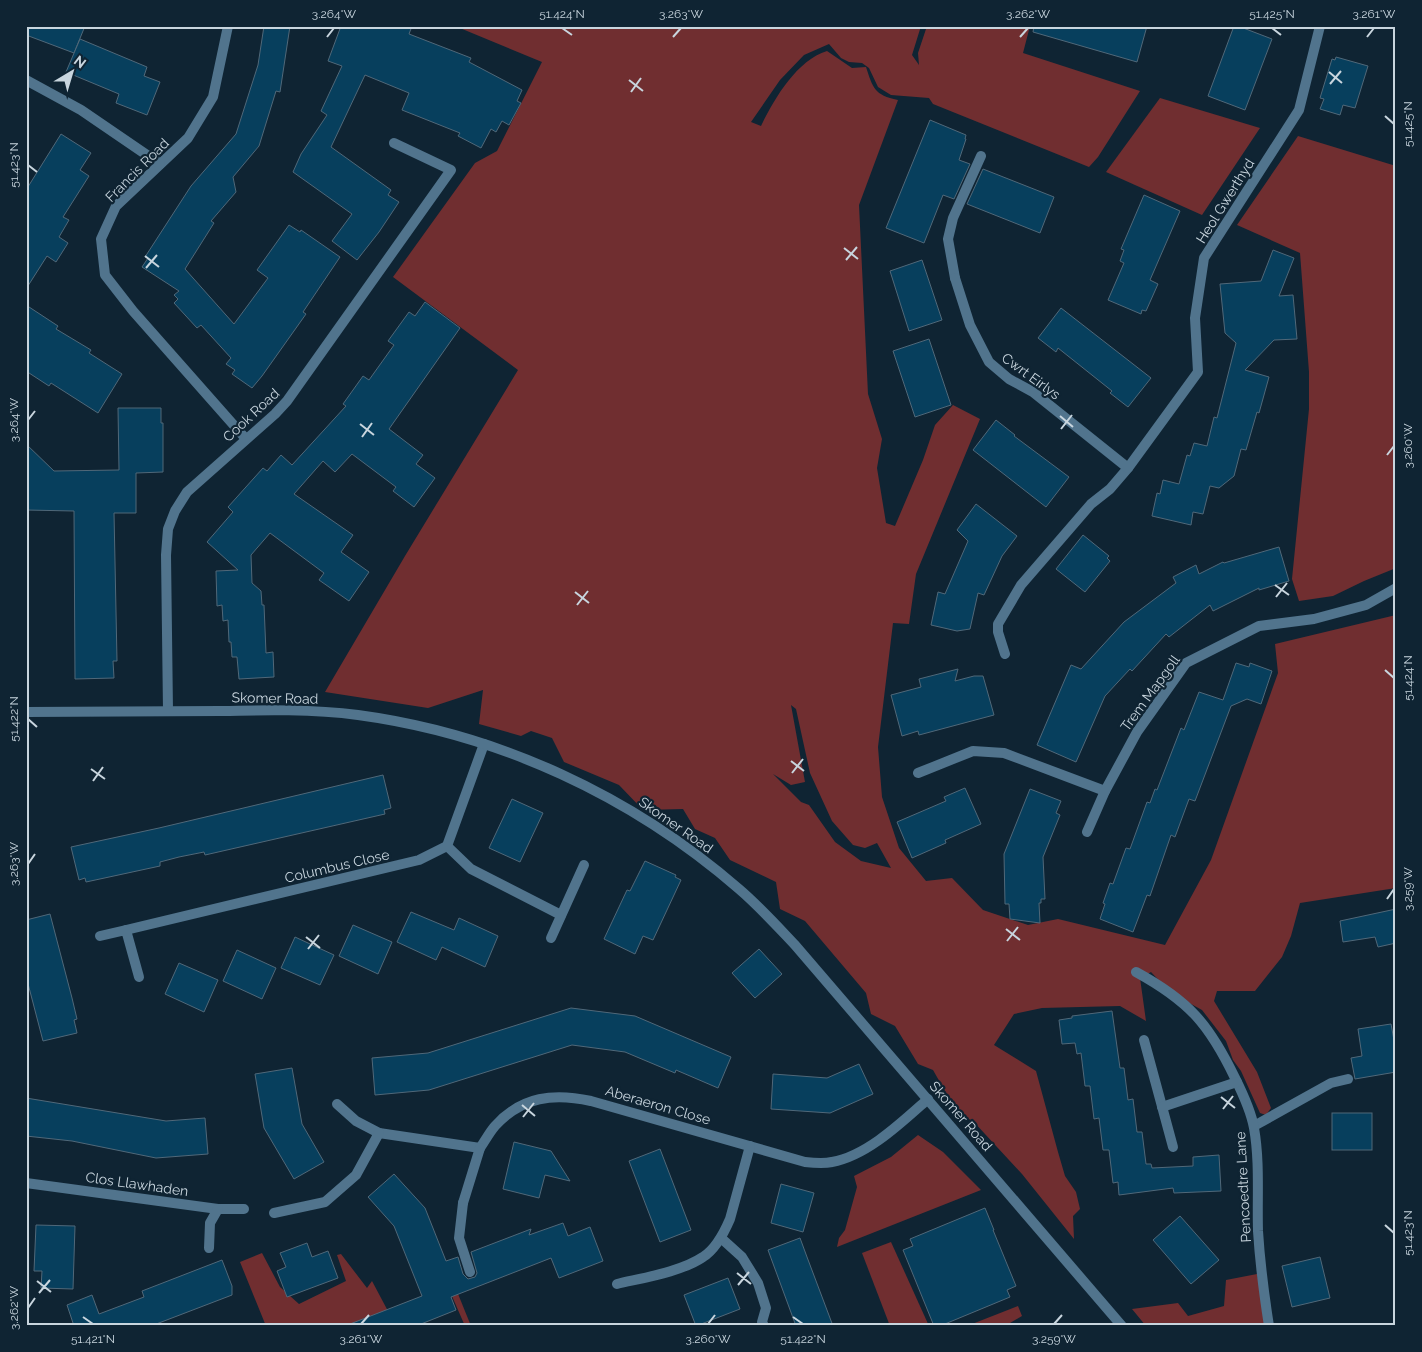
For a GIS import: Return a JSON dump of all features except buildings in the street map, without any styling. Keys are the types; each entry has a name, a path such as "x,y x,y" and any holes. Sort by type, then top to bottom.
{"street":[{"name":"Francis Road","path":"228,26 213,97 188,138 116,206 101,239 105,275 133,311 246,439"},
{"name":"Heol Gwerthyd","path":"1005,654 998,632 998,624 1021,585 1091,504 1110,489 1128,468 1198,372 1195,318 1204,258 1298,110 1320,26"},
{"path":"26,80 81,110 160,164"},
{"name":"Cook Road","path":"168,711 166,555 168,529 175,510 187,492 275,414 287,401 451,170 394,143"},
{"name":"Cwrt Eirlys","path":"981,156 952,218 948,239 954,278 970,325 989,362 1009,379 1033,392 1128,468"},
{"name":"Trem Mapgoll","path":"1087,832 1105,791 1137,732 1186,663 1259,626 1314,619 1366,605 1396,588"},
{"name":"Skomer Road","path":"26,712 280,710 357,715 402,722 484,744 526,758 596,791 661,828 713,868 740,890 795,945 1122,1326"},
{"path":"484,744 447,846 471,869 561,915"},
{"path":"918,773 973,751 1004,753 1105,791"},
{"name":"Columbus Close","path":"100,936 419,860 447,846"},
{"path":"551,938 584,865"},
{"path":"126,930 139,977"},
{"name":"Pencoedtre Lane","path":"1136,972 1181,1001 1200,1020 1224,1055 1245,1100 1254,1126 1257,1145 1260,1256 1269,1326"},
{"path":"1144,1040 1172,1147"},
{"path":"1254,1126 1331,1083 1348,1078"},
{"path":"1162,1107 1237,1082"},
{"name":"Aberaeron Close","path":"470,1272 459,1238 463,1203 474,1164 480,1148 495,1127 506,1116 520,1107 552,1096 570,1096 805,1162 822,1163 834,1162 870,1145 928,1099"},
{"path":"337,1104 356,1121 379,1133 480,1148"},
{"path":"274,1213 325,1202 356,1175 379,1133"},
{"path":"617,1284 655,1276 690,1264 703,1257 713,1248 730,1220 750,1146"},
{"name":"Clos Llawhaden","path":"26,1183 218,1209 244,1209"},
{"path":"209,1248 210,1223 218,1209"},
{"path":"720,1238 742,1257 758,1283 766,1308 762,1322 764,1326"}],"shaded area":[{"path":"455,26 921,26 912,55 919,65 918,53 927,26 1030,26 1023,53 1140,91 1098,157 1089,167 933,104 929,98 891,95 878,87 869,68 862,63 849,62 841,58 829,44 804,55 780,80 751,122 761,126 780,93 796,72 816,56 827,51 852,68 866,67 876,90 884,96 898,100 859,205 868,394 882,439 877,468 886,523 895,526 923,460 935,425 953,405 980,419 916,574 909,624 893,623 878,747 882,797 899,848 926,881 952,878 983,910 1028,925 1058,919 1165,945 1211,860 1278,673 1275,644 1396,615 1396,888 1300,903 1291,936 1282,957 1255,991 1217,991 1214,1001 1257,1072 1271,1108 1266,1115 1260,1113 1241,1071 1233,1060 1226,1041 1202,1010 1171,993 1151,972 1140,978 1146,1021 1120,1006 1042,1008 1014,1014 994,1045 1036,1071 1065,1176 1076,1192 1080,1209 1073,1216 1074,1239 1022,1174 973,1121 958,1114 933,1070 918,1064 895,1026 871,1014 866,993 805,921 780,909 776,882 730,860 715,838 695,829 683,809 643,810 619,785 564,762 552,738 531,731 521,736 479,724 483,690 428,708 325,692 518,370 393,277 475,163 497,151 542,62","holes":["791,705 796,709 810,773 832,821 853,845 865,848 877,843 891,868 861,861 835,842 809,805 801,802 773,774 791,785 805,782"]},
{"path":"1160,98 1260,128 1202,215 1106,172"},
{"path":"1298,136 1396,166 1396,568 1333,596 1299,601 1292,579 1309,409 1309,372 1300,253 1237,225"},
{"path":"918,1135 943,1152 981,1190 837,1247 839,1238 845,1230 857,1187 854,1176 891,1157"},
{"path":"891,1242 929,1326 890,1326 862,1253"},
{"path":"262,1253 280,1287 299,1304 346,1281 337,1255 341,1254 367,1288 372,1281 389,1313 354,1326 266,1326 240,1262"},
{"path":"1257,1274 1268,1326 1146,1326 1132,1309 1178,1303 1188,1316 1224,1306 1226,1280"},
{"path":"454,1284 471,1326 465,1326 448,1287"},
{"path":"1018,1306 1022,1316 1005,1326 967,1326"}]}
